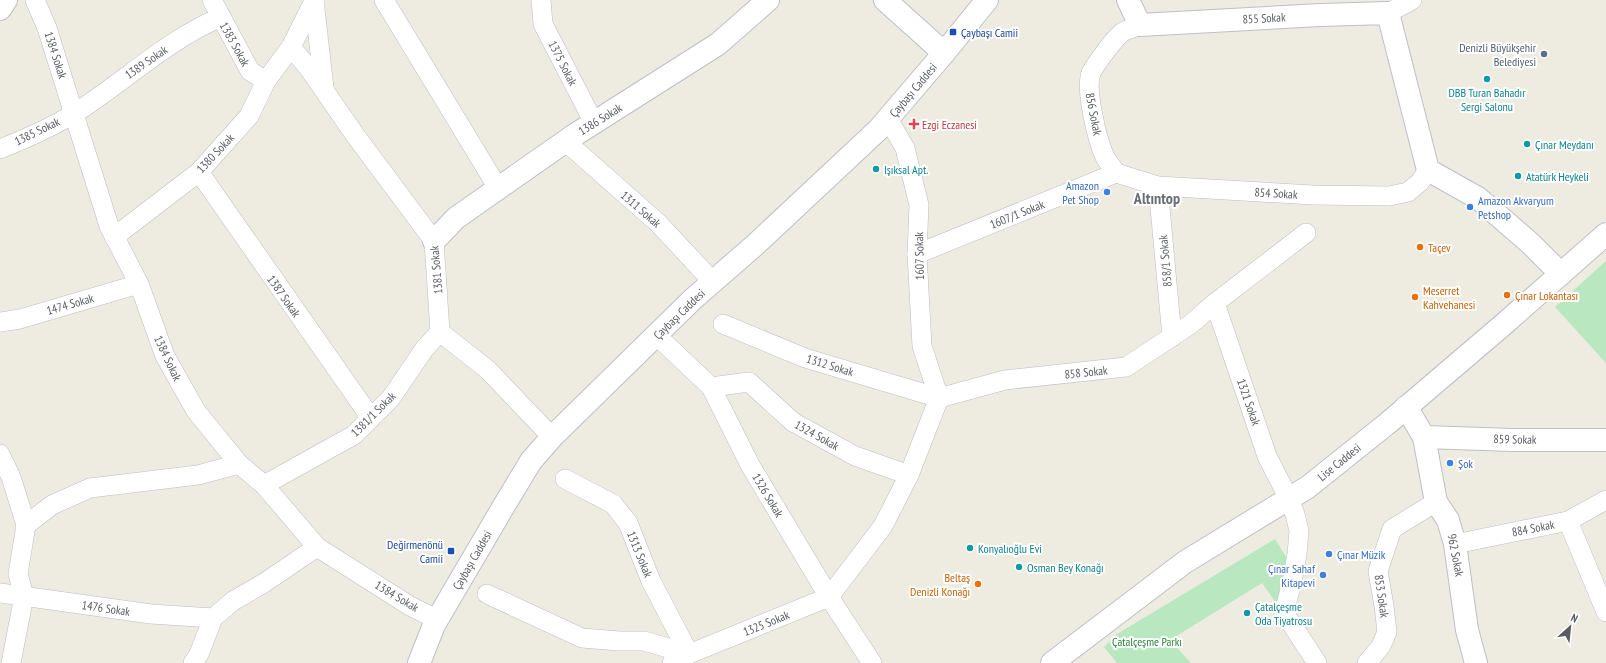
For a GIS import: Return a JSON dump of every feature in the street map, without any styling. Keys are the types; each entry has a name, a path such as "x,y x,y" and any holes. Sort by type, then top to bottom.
{"main road":[{"path":"0,9 6,0"},
{"name":"1386 Sokak","path":"434,241 456,218 565,141 718,44 768,0"},
{"path":"885,0 944,53"},
{"name":"Çaybaşı Caddesi","path":"419,663 438,620 531,461 552,437 629,360 657,336 693,299 755,245 888,119 987,0"},
{"path":"1128,0 1140,25"},
{"path":"1388,13 1428,170 1478,198 1531,244 1561,274"},
{"name":"855 Sokak","path":"1140,25 1320,15 1388,13"},
{"name":"Lise Caddesi","path":"1052,663 1185,562 1308,487 1406,407 1606,234"},
{"name":"962 Sokak","path":"1406,407 1424,437 1436,502 1448,520 1455,544 1467,630 1476,663"},
{"name":"859 Sokak","path":"1424,437 1512,440 1606,440"}],"street":[{"name":"1384 Sokak","path":"35,0 47,28 109,226 139,284 165,356 196,411 238,464 264,485 317,547 410,606 438,620"},
{"name":"1383 Sokak","path":"212,0 220,17 236,42 250,71 266,81"},
{"name":"1380 Sokak","path":"114,237 198,172 249,116 266,81 291,47 317,0"},
{"name":"1381 Sokak","path":"317,0 324,90"},
{"path":"384,0 498,188"},
{"name":"1375 Sokak","path":"541,0 543,24 594,123"},
{"path":"1388,13 1412,0"},
{"name":"1389 Sokak","path":"74,113 168,47 210,21 220,17"},
{"name":"856 Sokak","path":"1116,173 1104,154 1098,135 1090,97 1089,87 1091,74 1109,46 1122,33 1140,25"},
{"name":"1381 Sokak","path":"291,47 434,241 440,332"},
{"name":"1385 Sokak","path":"0,149 21,141 74,113"},
{"name":"1607 Sokak","path":"888,119 905,148 919,205 917,254 922,346 939,398"},
{"name":"1311 Sokak","path":"565,141 658,223 713,282"},
{"name":"854 Sokak","path":"1116,173 1158,186 1313,195 1389,196 1408,192 1420,182 1428,170"},
{"name":"1387 Sokak","path":"198,172 371,418"},
{"name":"1607/1 Sokak","path":"917,254 1116,173"},
{"name":"858/1 Sokak","path":"1158,186 1172,337"},
{"name":"858 Sokak","path":"939,398 1005,380 1126,367 1191,324 1215,303 1306,233"},
{"name":"1474 Sokak","path":"0,322 20,318 139,284"},
{"name":"1321 Sokak","path":"1215,303 1267,456 1289,499 1299,531 1297,554 1286,605 1287,617 1317,663"},
{"name":"1312 Sokak","path":"723,324 805,358 939,398"},
{"path":"440,332 488,370 552,437"},
{"name":"1381/1 Sokak","path":"264,485 354,435 391,398 425,348 440,332"},
{"name":"1326 Sokak","path":"657,336 711,387 750,465 829,597 872,663"},
{"name":"1324 Sokak","path":"711,387 749,382 793,422 855,456 909,475"},
{"path":"829,597 883,526 909,475 939,398"},
{"path":"1,459 11,477 26,525 18,574 24,596 11,663"},
{"path":"26,525 52,505 90,488 198,475 238,464"},
{"name":"1313 Sokak","path":"565,479 613,504 628,523 651,581 689,654"},
{"name":"884 Sokak","path":"1455,544 1568,521 1606,500"},
{"name":"853 Sokak","path":"1367,663 1381,646 1387,632 1378,571 1392,529 1436,502"},
{"path":"1568,521 1606,612"},
{"path":"193,663 199,654 213,618 233,601 264,583 317,547"},
{"name":"1476 Sokak","path":"0,592 150,614 213,618"},
{"path":"487,594 582,638 619,641 644,641 689,654"},
{"name":"1325 Sokak","path":"672,663 689,654 829,597"}],"green space":[{"path":"1606,261 1606,363 1555,307"},
{"name":"Çatalçeşme Parkı","path":"1275,539 1293,568 1276,603 1262,583 1170,640 1191,663 1117,663 1104,647 1117,634"}],"place":[{"name":"Çaybaşı Camii","path":"953,32"},
{"name":"Denizli Büyükşehir Belediyesi","path":"1544,54"},
{"name":"DBB Turan Bahadır Sergi Salonu","path":"1487,79"},
{"name":"Ezgi Eczanesi","path":"914,124"},
{"name":"Çınar Meydanı","path":"1527,144"},
{"name":"Işıksal Apt.","path":"876,169"},
{"name":"Atatürk Heykeli","path":"1518,176"},
{"name":"Amazon Pet Shop","path":"1107,192"},
{"name":"Amazon Akvaryum Petshop","path":"1470,207"},
{"name":"Taçev","path":"1420,247"},
{"name":"Çınar Lokantası","path":"1507,295"},
{"name":"Meserret Kahvehanesi","path":"1415,297"},
{"name":"Şok","path":"1450,463"},
{"name":"Konyalıoğlu Evi","path":"970,548"},
{"name":"Değirmenönü Camii","path":"451,551"},
{"name":"Çınar Müzik","path":"1329,554"},
{"name":"Osman Bey Konağı","path":"1019,567"},
{"name":"Çınar Sahaf Kitapevi","path":"1323,575"},
{"name":"Beltaş Denizli Konağı","path":"978,584"},
{"name":"Çatalçeşme Oda Tiyatrosu","path":"1247,613"}],"district":[{"name":"Altıntop","path":"1157,198"}]}
